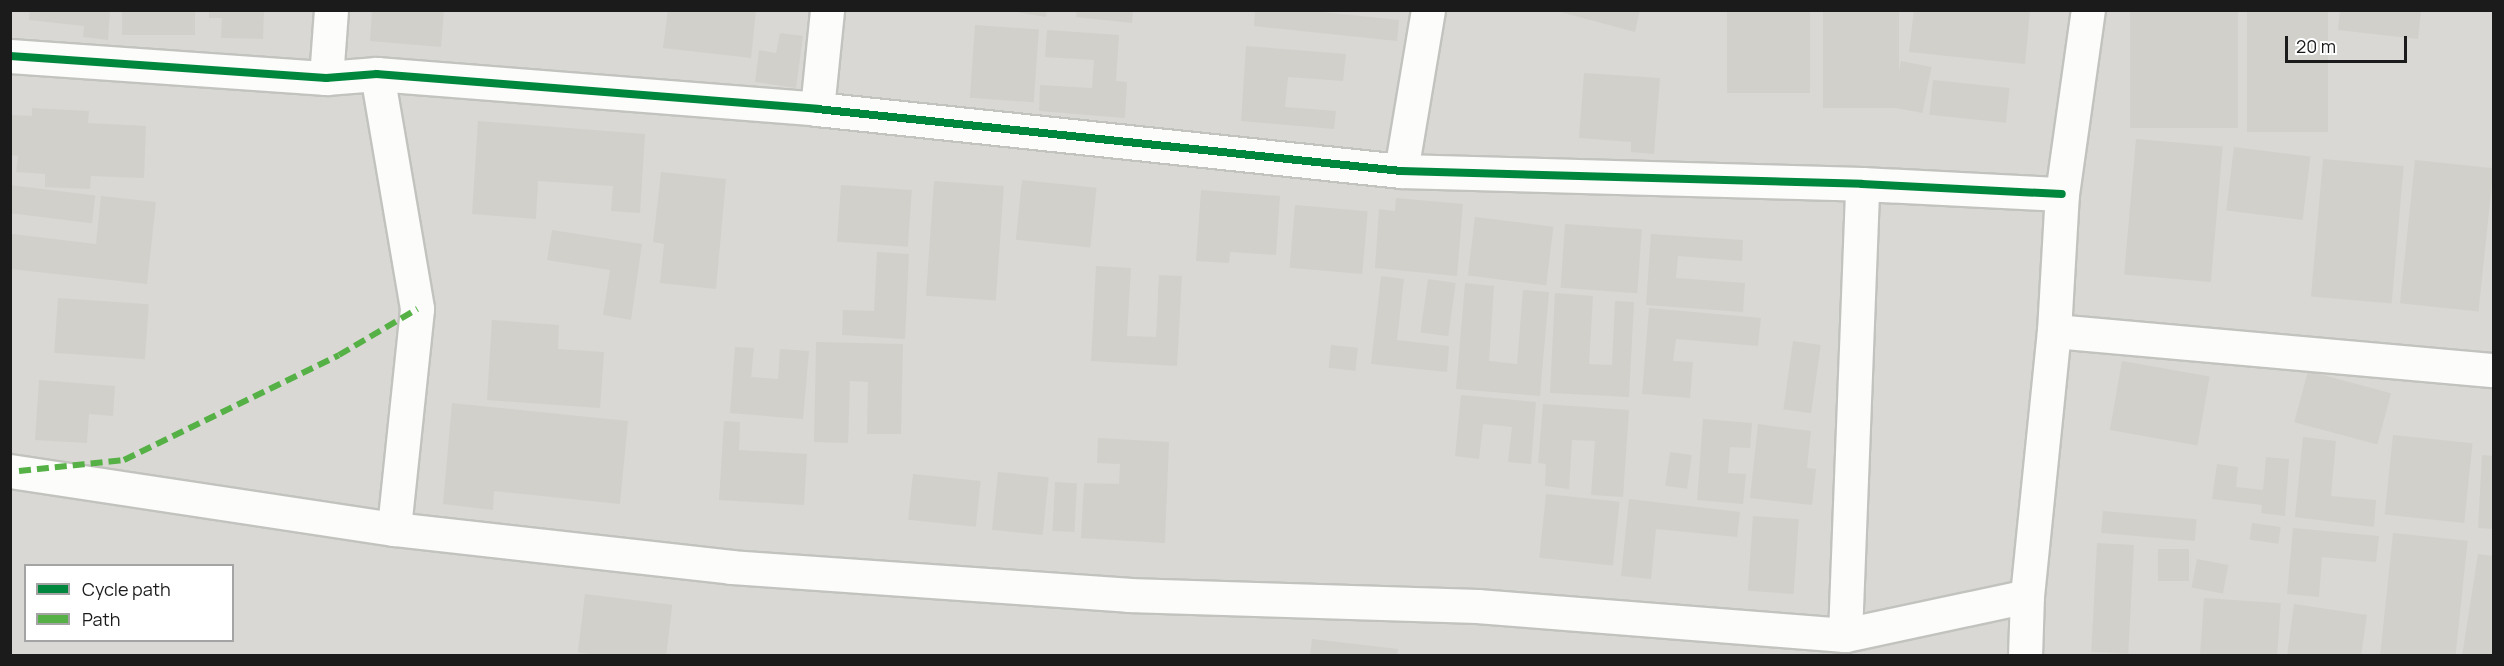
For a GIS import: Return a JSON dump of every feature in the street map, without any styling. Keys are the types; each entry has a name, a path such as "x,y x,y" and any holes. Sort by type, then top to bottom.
{"street":[{"path":"326,78 331,10"},
{"path":"817,109 827,10"},
{"path":"1401,171 1428,10"},
{"path":"2025,656 2027,597 2054,331 2062,194 2088,10"},
{"path":"10,56 326,78 377,74 817,109 1401,171 1862,184 2062,194"},
{"path":"377,74 417,309 394,530"},
{"path":"1845,634 1862,184"},
{"path":"2054,331 2493,370"},
{"path":"10,471 394,530 731,567 1129,595 1477,606 1845,634 2027,597"}],"shaded area":[{"path":"10,11 2493,11 2493,655 11,655"}],"building":[{"path":"30,10 110,10 108,40 83,37 84,26 29,20"},
{"path":"122,10 195,10 195,35 122,35"},
{"path":"209,10 264,10 263,39 221,38 222,18 209,18"},
{"path":"372,10 444,10 441,47 370,41"},
{"path":"668,10 756,10 751,58 663,48"},
{"path":"1004,10 1047,10 1046,17"},
{"path":"1077,10 1133,10 1132,23 1076,17"},
{"path":"1255,10 1303,10 1399,20 1397,41 1254,26"},
{"path":"1553,10 1640,10 1635,32"},
{"path":"1727,10 1810,10 1810,93 1727,93"},
{"path":"1823,10 1899,10 1899,108 1823,108"},
{"path":"1914,10 2030,10 2025,64 1909,52"},
{"path":"2130,10 2238,10 2238,128 2130,128"},
{"path":"2247,10 2328,10 2328,132 2247,132"},
{"path":"2340,10 2421,11 2418,39 2338,30"},
{"path":"975,25 1039,29 1034,102 970,98"},
{"path":"1047,30 1119,35 1116,81 1127,82 1125,118 1039,111 1040,85 1092,88 1094,60 1045,57"},
{"path":"780,33 803,36 796,88 755,82 759,50 776,53"},
{"path":"1246,46 1346,54 1343,81 1288,77 1285,107 1336,111 1334,129 1241,121"},
{"path":"1901,61 1931,67 1922,113 1892,107"},
{"path":"1584,73 1660,78 1654,154 1631,152 1631,142 1579,138"},
{"path":"1933,80 2010,88 2006,123 1929,115"},
{"path":"32,108 89,111 88,123 146,126 144,178 91,176 90,189 45,187 45,174 16,172 18,156 10,155 10,115 32,116"},
{"path":"478,121 645,134 640,213 611,211 613,186 538,181 536,219 472,214"},
{"path":"2136,139 2223,147 2211,282 2124,274"},
{"path":"2234,147 2310,156 2303,220 2226,211"},
{"path":"2323,159 2404,166 2392,304 2311,296"},
{"path":"2415,160 2494,168 2479,311 2400,303"},
{"path":"661,172 726,179 716,289 660,283 664,244 653,242"},
{"path":"1022,180 1097,188 1090,248 1016,240"},
{"path":"934,181 1004,186 996,301 926,296"},
{"path":"10,185 95,195 92,223 10,213"},
{"path":"841,185 912,190 908,247 837,242"},
{"path":"1201,190 1280,196 1276,255 1230,252 1229,263 1196,261"},
{"path":"101,196 156,202 147,284 10,269 12,234 96,244"},
{"path":"1396,198 1463,204 1457,276 1375,268 1379,209 1395,211"},
{"path":"1295,205 1368,211 1362,274 1290,268"},
{"path":"1475,217 1553,227 1546,285 1468,276"},
{"path":"1565,224 1642,229 1637,293 1561,288"},
{"path":"552,230 642,244 631,320 603,315 610,270 547,260"},
{"path":"1651,234 1743,240 1742,261 1678,256 1676,278 1745,283 1743,312 1646,305"},
{"path":"877,252 909,254 905,339 842,335 843,310 874,311"},
{"path":"1096,266 1131,268 1127,336 1156,337 1159,275 1182,276 1177,366 1091,361"},
{"path":"1381,276 1404,279 1397,340 1449,346 1447,372 1371,364"},
{"path":"1428,279 1456,283 1448,336 1420,332"},
{"path":"1465,283 1494,286 1489,361 1517,364 1523,290 1549,292 1540,396 1456,389"},
{"path":"1555,293 1593,296 1589,364 1612,365 1615,301 1634,302 1629,397 1550,393"},
{"path":"58,298 149,304 145,359 54,353"},
{"path":"1649,308 1761,318 1758,346 1676,339 1673,361 1693,362 1690,398 1642,394"},
{"path":"492,320 559,325 558,349 604,352 600,408 487,400"},
{"path":"1793,341 1821,345 1811,413 1783,409"},
{"path":"816,342 903,344 901,434 867,434 868,382 850,381 848,443 814,442"},
{"path":"1331,345 1358,348 1355,371 1329,368"},
{"path":"735,347 754,348 751,377 778,379 780,349 809,351 803,419 730,413"},
{"path":"2122,361 2210,376 2197,445 2110,430"},
{"path":"2308,371 2391,393 2377,444 2294,422"},
{"path":"39,380 115,386 113,416 89,414 87,443 35,440"},
{"path":"1461,395 1536,402 1531,464 1508,462 1512,427 1483,424 1479,459 1455,456"},
{"path":"452,403 628,421 620,504 494,491 493,510 443,504"},
{"path":"1543,404 1629,410 1623,497 1591,495 1595,441 1572,440 1569,489 1545,486 1546,464 1538,463"},
{"path":"1703,419 1752,423 1750,448 1730,447 1728,473 1746,474 1743,504 1697,500"},
{"path":"724,421 740,422 739,450 807,454 804,505 719,500"},
{"path":"1758,424 1811,431 1807,468 1816,469 1812,505 1750,498"},
{"path":"2393,435 2473,443 2464,523 2385,515"},
{"path":"2303,437 2336,441 2331,496 2376,500 2374,527 2295,517"},
{"path":"1098,438 1169,442 1165,543 1081,538 1084,483 1119,484 1120,464 1097,463"},
{"path":"1670,452 1692,455 1687,489 1665,486"},
{"path":"2482,455 2494,456 2494,529 2478,528"},
{"path":"2266,457 2289,459 2285,516 2261,513 2262,505 2212,499 2217,464 2238,467 2236,487 2263,490"},
{"path":"998,472 1049,477 1043,535 992,530"},
{"path":"913,474 981,481 976,527 908,520"},
{"path":"1055,482 1077,483 1074,532 1052,531"},
{"path":"1546,494 1620,502 1613,565 1539,558"},
{"path":"1629,499 1740,512 1737,537 1656,529 1651,579 1621,576"},
{"path":"2103,511 2197,519 2195,541 2101,533"},
{"path":"1753,516 1799,519 1794,594 1748,591"},
{"path":"2252,523 2281,527 2278,544 2250,540"},
{"path":"2293,528 2379,536 2376,562 2322,557 2319,597 2287,594"},
{"path":"2393,533 2468,541 2455,656 2380,656"},
{"path":"2097,543 2134,545 2128,654 2091,652"},
{"path":"2158,549 2189,549 2189,581 2158,581"},
{"path":"2478,554 2494,556 2494,656 2462,656"},
{"path":"2197,559 2228,565 2223,594 2191,587"},
{"path":"585,594 672,605 666,656 606,656 578,653"},
{"path":"2204,598 2281,603 2277,656 2200,654"},
{"path":"2294,604 2367,615 2361,656 2287,656"},
{"path":"1312,639 1398,649 1397,656 1310,656"}],"marked path":[{"path":"19,471 124,460 339,355 417,309"}],"cycle path":[{"path":"10,56 326,78 377,74 817,109 1401,171 1862,184 2062,194"}]}
